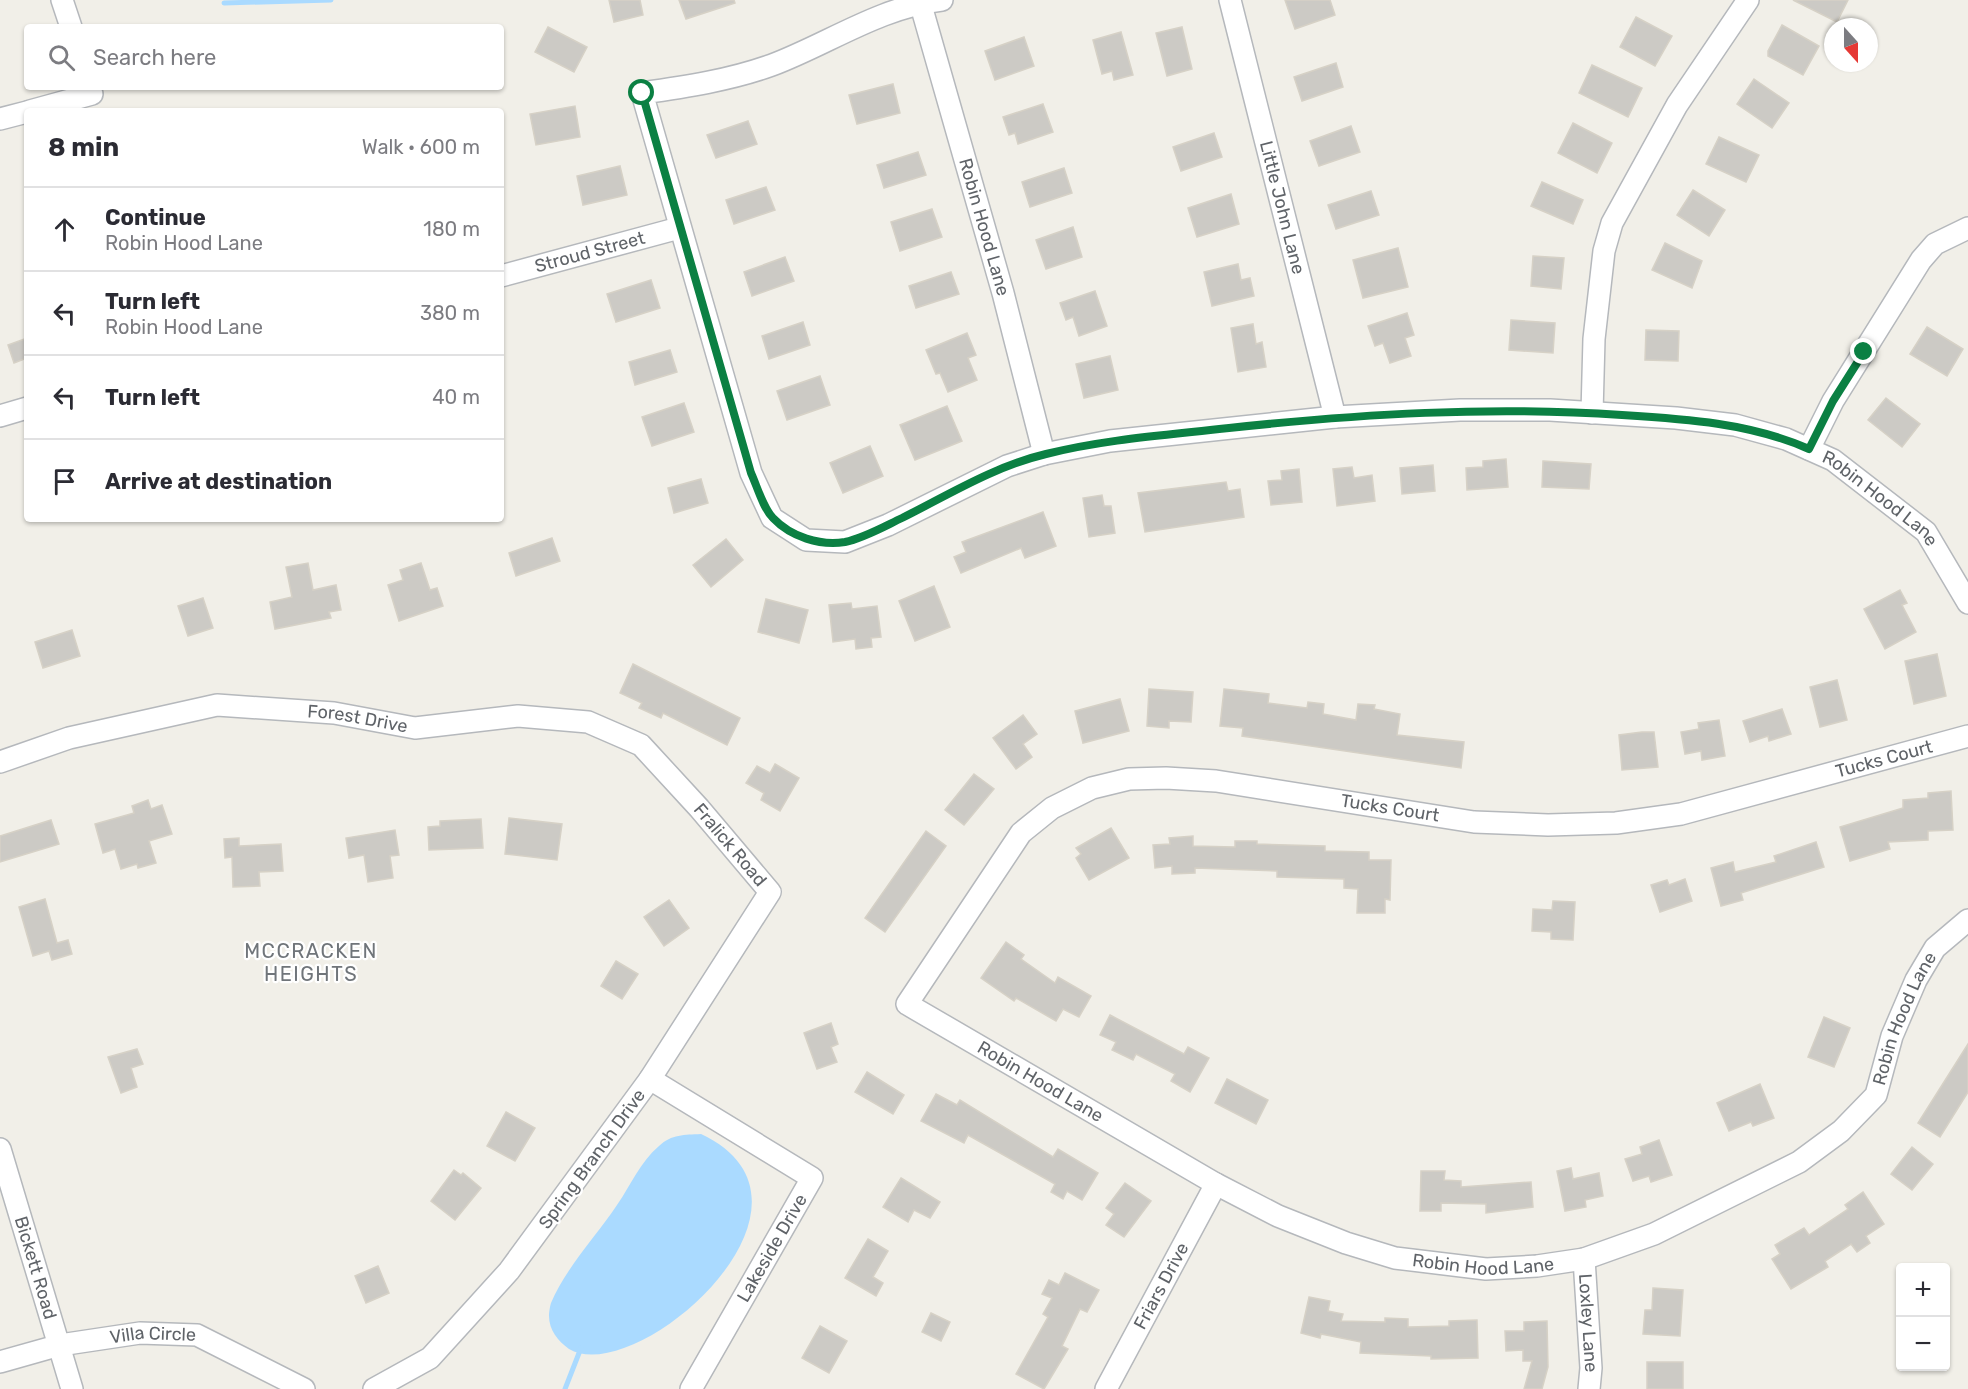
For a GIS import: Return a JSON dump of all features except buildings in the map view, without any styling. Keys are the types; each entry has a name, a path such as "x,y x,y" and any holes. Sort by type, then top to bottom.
{"street":[{"path":"62,0 70,24"},
{"path":"920,2 942,0"},
{"name":"Little John Lane","path":"1230,0 1335,417"},
{"path":"1592,413 1594,339 1604,251 1612,223 1677,105 1748,0"},
{"name":"Robin Hood Lane","path":"1044,454 1003,293 920,2 874,19 771,65 688,87 642,93 751,473 772,518 806,540 845,542 888,525 1006,466 1044,454 1110,441 1335,417 1460,410 1592,413 1735,425 1786,439 1833,460 1926,532 1968,603"},
{"path":"42,108 93,97"},
{"path":"0,119 24,112"},
{"name":"Stroud Street","path":"504,275 679,228"},
{"path":"1809,449 1833,401 1921,261 1935,244 1968,228"},
{"path":"0,416 24,409"},
{"name":"Forest Drive","path":"0,762 69,738 217,705 334,713 415,728 518,716 588,722 641,745 692,800"},
{"name":"Tucks Court","path":"907,1004 1021,832 1052,808 1092,788 1129,779 1166,777 1216,781 1474,822 1548,825 1616,823 1682,814 1968,736"},
{"name":"Fralick Road","path":"692,800 770,892"},
{"name":"Spring Branch Drive","path":"374,1389 430,1358 509,1271 650,1080 770,892"},
{"name":"Robin Hood Lane","path":"907,1004 1216,1184 1278,1216 1346,1244 1395,1258 1486,1269 1537,1266 1584,1259 1654,1234 1788,1167 1841,1131 1876,1095 1892,1036 1916,980 1935,948 1968,920"},
{"name":"Lakeside Drive","path":"650,1080 812,1178 691,1389"},
{"name":"Bickett Road","path":"0,1149 72,1389"},
{"name":"Friars Drive","path":"1106,1389 1216,1184"},
{"name":"Loxley Lane","path":"1584,1259 1590,1368 1589,1389"},
{"name":"Villa Circle","path":"0,1362 60,1345 140,1333 197,1335 304,1389"}],"water":[{"path":"701,1134 740,1165 752,1202 742,1243 715,1282 679,1317 639,1342 600,1354 569,1349 555,1335 549,1316 551,1303 564,1278 652,1152 674,1137"}],"waterway":[{"path":"224,3 331,0"},
{"path":"565,1389 581,1348"}],"district":[{"name":"MCCRACKEN HEIGHTS","path":"311,962"}],"route":[{"path":"642,93 751,473 772,518 806,540 845,542 888,525 1006,466 1044,454 1110,441 1335,417 1460,410 1550,410 1676,418 1735,425 1786,439 1809,449 1833,401 1864,352"}]}
